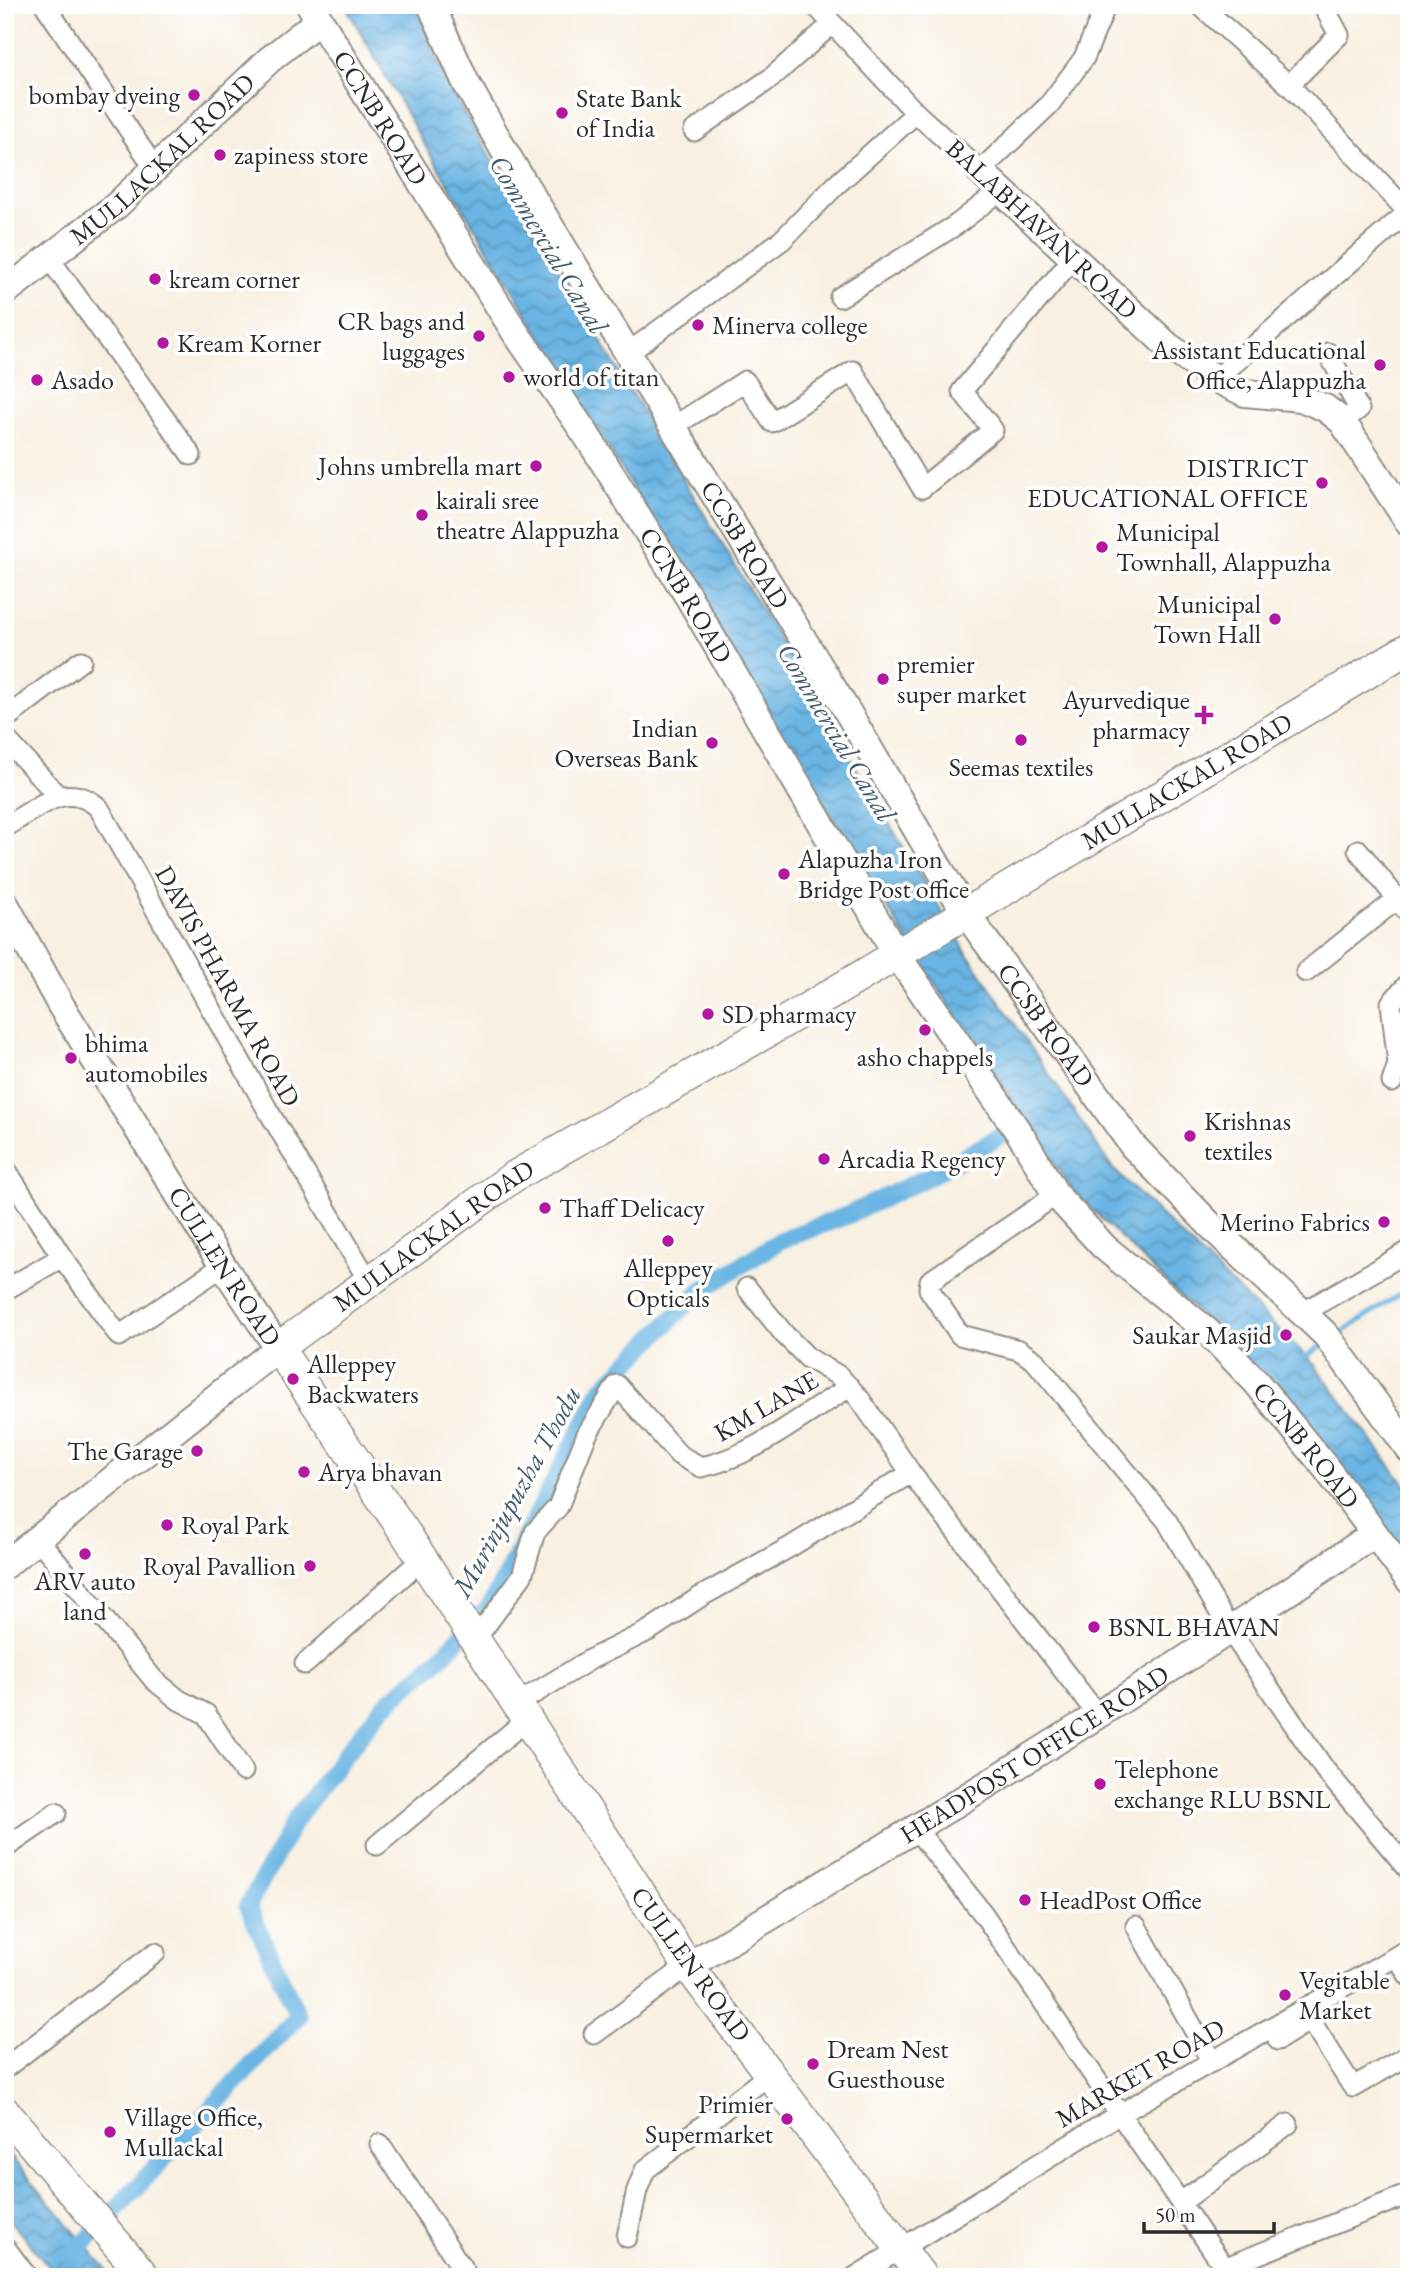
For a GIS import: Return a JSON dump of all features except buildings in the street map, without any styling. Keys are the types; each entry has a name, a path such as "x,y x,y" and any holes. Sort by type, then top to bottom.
{"main road":[{"name":"CCSB ROAD","path":"431,5 466,83 509,159 850,716 961,915 1133,1146 1215,1230 1304,1312 1330,1341 1409,1449"},
{"name":"MULLACKAL ROAD","path":"5,292 117,205 156,170 269,61 314,13"},
{"name":"CCNB ROAD","path":"314,13 515,332 587,436 688,596 899,953 1056,1195 1104,1247 1207,1331 1256,1382 1326,1468 1409,1580"},
{"name":"BALABHAVAN ROAD","path":"980,172 1168,346 1216,379 1245,393 1301,398 1325,408 1342,421 1409,523"},
{"name":"MULLACKAL ROAD","path":"5,1565 278,1348 513,1177 899,953 1409,648"},
{"name":"CULLEN ROAD","path":"5,904 60,1003 223,1266 422,1559 688,1966 922,2277"},
{"name":"HEADPOST OFFICE ROAD","path":"688,1966 916,1829 1231,1632 1374,1534"},
{"path":"5,2112 145,2277"},
{"path":"5,2253 23,2277"}],"street":[{"path":"45,5 156,170"},
{"name":"BALABHAVAN ROAD","path":"815,5 916,113 980,172"},
{"path":"980,172 1049,105 1084,58 1107,5"},
{"path":"1200,5 1291,87 1408,212 1216,379"},
{"path":"1291,87 1293,81 1339,35 1323,5"},
{"path":"694,131 771,78 832,24"},
{"path":"628,353 782,240 836,185 916,113"},
{"path":"840,297 945,232 1000,191"},
{"path":"674,426 745,381 772,422 853,371 922,488 993,430 962,391 1074,257"},
{"path":"49,258 191,455"},
{"path":"1328,353 1359,409 1342,421"},
{"path":"5,719 81,662"},
{"path":"5,738 58,796 9,819"},
{"name":"DAVIS PHARMA ROAD","path":"58,796 72,793 87,798 99,808 266,1107 368,1280"},
{"path":"1306,972 1403,907 1358,850"},
{"path":"1392,1082 1398,1064 1391,1003 1409,983"},
{"path":"5,1168 62,1257 119,1336 223,1266"},
{"path":"1056,1195 930,1282 929,1289 960,1335 998,1343 1018,1350 1035,1361 1167,1521 1231,1632 1325,1770 1409,1870"},
{"path":"1304,1312 1409,1251"},
{"path":"5,1290 62,1257"},
{"path":"747,1288 784,1335 808,1358 839,1376 849,1387 911,1473 1097,1714"},
{"name":"KM LANE","path":"468,1630 522,1576 535,1532 558,1507 587,1434 617,1385 680,1455 701,1468 726,1462 750,1449 849,1387"},
{"path":"377,1845 521,1713 591,1659 648,1631 700,1597 797,1543 911,1473"},
{"path":"38,1539 154,1680 179,1700 206,1714 243,1771"},
{"path":"305,1664 422,1559"},
{"path":"5,1849 56,1813"},
{"path":"916,1829 984,1915 1227,2272 1409,2194"},
{"path":"1136,1926 1212,2062"},
{"path":"5,2068 155,1953"},
{"path":"1403,1953 1409,1976"},
{"name":"MARKET ROAD","path":"855,2277 1118,2115 1403,1953"},
{"path":"594,2034 688,1966"},
{"path":"1278,2040 1310,2020 1353,2087 1409,2055"},
{"path":"627,2237 637,2190 645,2170 770,2074"},
{"path":"1180,2203 1288,2124"},
{"path":"380,2144 468,2277"}],"water":[{"path":"345,5 415,5 447,84 965,950 1113,1169 1314,1364 1409,1490 1409,1558 1259,1373 1072,1190 921,963 424,144"},
{"path":"5,2150 113,2277 58,2277 5,2215"}],"waterway":[{"name":"Murinjupuzha Thodu","path":"71,2257 298,2016 248,1906 295,1820 349,1749 383,1707 441,1657 490,1606 601,1390 699,1292 781,1240 848,1215 932,1175 1023,1123"},
{"path":"1337,1336 1409,1288"},
{"path":"1302,1359 1323,1345"}],"place":[{"name":"bombay dyeing","path":"194,95"},
{"name":"State Bank of India","path":"562,113"},
{"name":"zapiness store","path":"220,155"},
{"name":"kream corner","path":"155,279"},
{"name":"Minerva college","path":"698,325"},
{"name":"CR bags and luggages","path":"479,336"},
{"name":"Kream Korner","path":"163,343"},
{"name":"Assistant Educational Office, Alappuzha","path":"1380,365"},
{"name":"world of titan","path":"509,377"},
{"name":"Asado","path":"37,380"},
{"name":"Johns umbrella mart","path":"536,466"},
{"name":"DISTRICT EDUCATIONAL OFFICE","path":"1322,483"},
{"name":"kairali sree theatre Alappuzha","path":"422,515"},
{"name":"Municipal Townhall, Alappuzha","path":"1102,547"},
{"name":"Municipal Town Hall","path":"1275,619"},
{"name":"premier super market","path":"883,679"},
{"name":"Ayurvedique pharmacy","path":"1204,715"},
{"name":"Seemas textiles","path":"1021,740"},
{"name":"Indian Overseas Bank","path":"712,743"},
{"name":"Alapuzha Iron Bridge Post office","path":"784,874"},
{"name":"SD pharmacy","path":"708,1014"},
{"name":"asho chappels","path":"925,1030"},
{"name":"bhima automobiles","path":"71,1058"},
{"name":"Krishnas textiles","path":"1190,1136"},
{"name":"Arcadia Regency","path":"824,1159"},
{"name":"Thaff Delicacy","path":"545,1208"},
{"name":"Merino Fabrics","path":"1384,1222"},
{"name":"Alleppey Opticals","path":"668,1241"},
{"name":"Saukar Masjid","path":"1286,1335"},
{"name":"Alleppey Backwaters","path":"293,1379"},
{"name":"The Garage","path":"197,1451"},
{"name":"Arya bhavan","path":"304,1472"},
{"name":"Royal Park","path":"167,1525"},
{"name":"ARV auto land","path":"85,1554"},
{"name":"Royal Pavallion","path":"310,1566"},
{"name":"BSNL BHAVAN","path":"1094,1627"},
{"name":"Telephone exchange RLU BSNL","path":"1100,1784"},
{"name":"HeadPost Office","path":"1025,1900"},
{"name":"Vegitable Market","path":"1285,1995"},
{"name":"Dream Nest Guesthouse","path":"813,2064"},
{"name":"Primier Supermarket","path":"787,2119"},
{"name":"Village Office, Mullackal","path":"110,2132"}],"water label":[{"name":"Commercial Canal","path":"549,244"},
{"name":"Commercial Canal","path":"837,732"}]}
